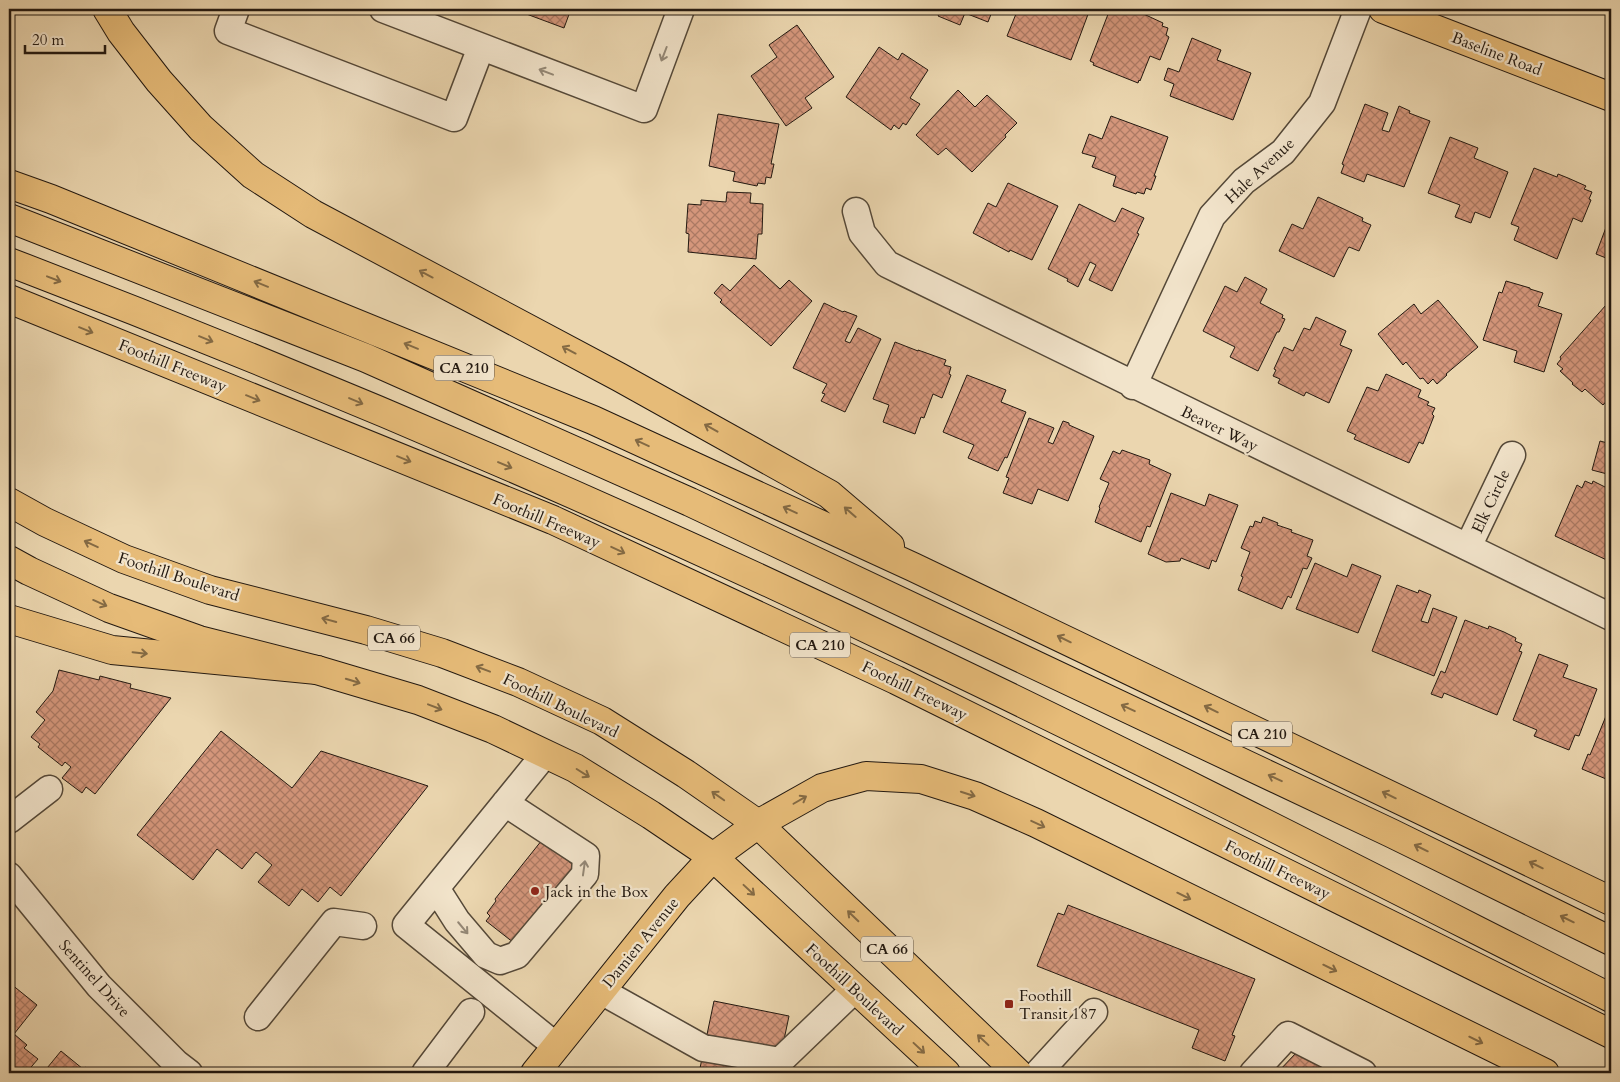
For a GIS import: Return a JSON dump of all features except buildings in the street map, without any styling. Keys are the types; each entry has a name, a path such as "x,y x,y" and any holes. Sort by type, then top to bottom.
{"main road":[{"path":"107,9 121,32 159,81 201,128 253,175 313,214 619,377 829,494 914,567"},
{"name":"Baseline Road","path":"1383,9 1611,97"},
{"name":"CA 210","path":"9,184 51,199 593,420 914,567 1611,901"},
{"path":"9,218 366,358 690,502 1611,940"},
{"path":"9,262 162,321 360,402 720,561 937,662 1611,998"},
{"name":"Foothill Freeway","path":"9,299 552,520 896,680 1611,1034"},
{"name":"Foothill Boulevard","path":"9,502 45,522 142,566 210,590 366,630 442,653 518,682 602,721 686,774 758,824 1018,1073"},
{"name":"Foothill Boulevard","path":"9,560 109,608 199,640 318,670 418,700 493,729 584,774 651,815 713,857 946,1073"},
{"path":"9,619 112,650 318,670"},
{"name":"Damien Avenue","path":"535,1073 677,896 713,857 758,824 822,788 866,776 921,779 975,796 1036,823 1545,1073"}],"street":[{"path":"236,9 228,31 454,118 481,46"},
{"path":"383,9 644,109 681,9"},
{"name":"Hale Avenue","path":"1133,386 1212,216 1244,181 1283,152 1322,103 1358,9"},
{"name":"Beaver Way","path":"856,210 862,233 887,264 1133,386 1611,617"},
{"name":"Elk Circle","path":"1468,547 1512,455"},
{"path":"545,754 406,925 556,1046"},
{"path":"9,820 48,789"},
{"path":"436,888 457,921 486,955 500,961 517,955 585,874 586,856 505,803"},
{"name":"Sentinel Drive","path":"9,876 99,986 188,1073"},
{"path":"258,1017 334,922 363,926"},
{"path":"601,991 703,1048 780,1061 855,989"},
{"path":"430,1072 471,1012"},
{"path":"1038,1073 1094,1012"},
{"path":"1253,1073 1288,1035 1363,1073"}],"place":[{"name":"Jack in the Box","path":"535,891"},
{"name":"Foothill Transit 187","path":"1009,1004"}]}
